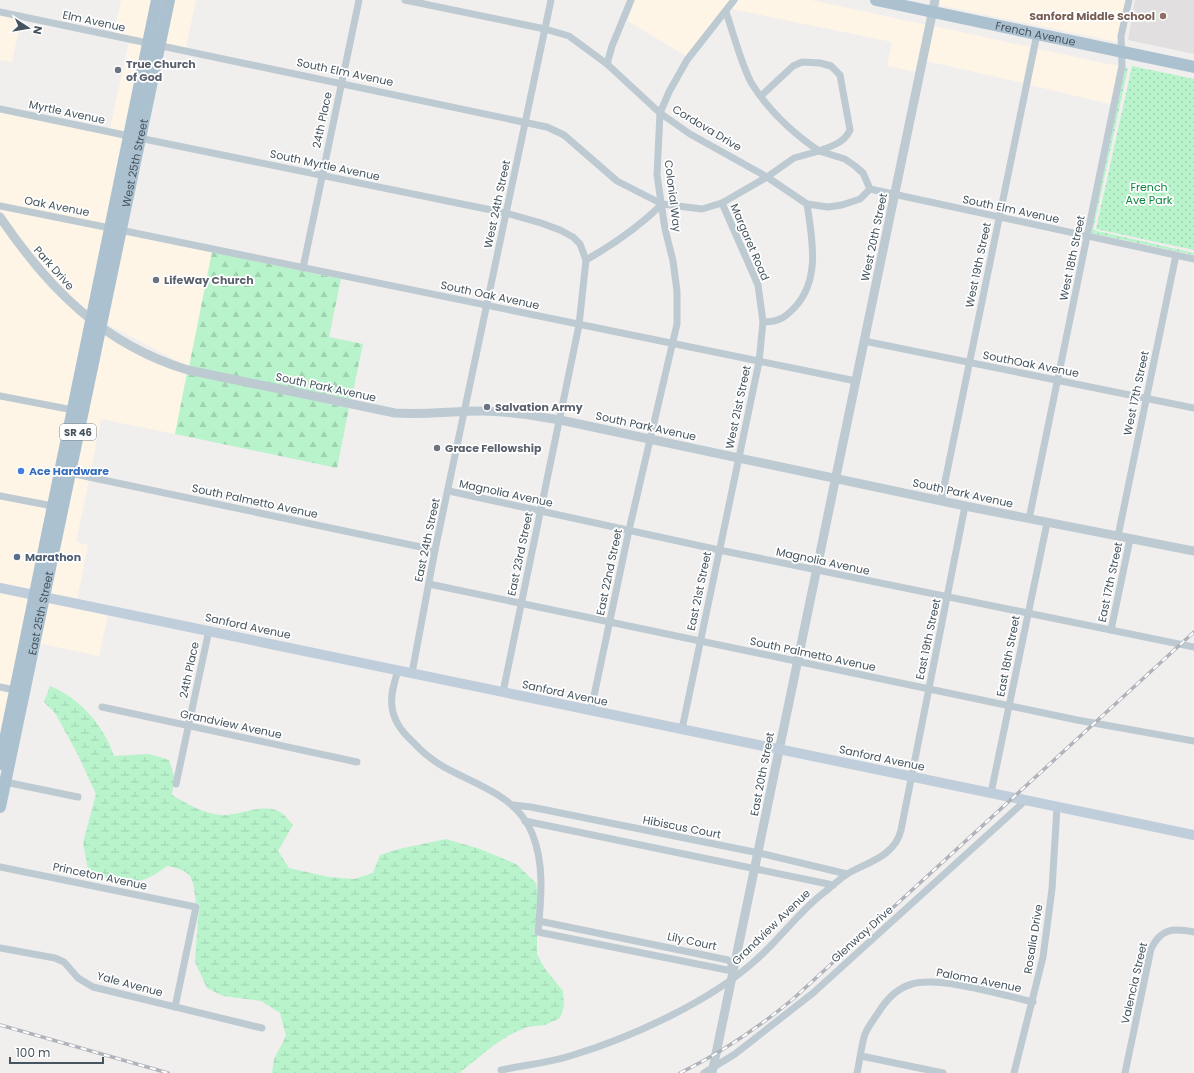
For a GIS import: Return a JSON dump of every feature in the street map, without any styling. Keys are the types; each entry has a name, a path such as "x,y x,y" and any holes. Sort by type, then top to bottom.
{"main road":[{"name":"West 25th Street","path":"154,45 158,0"},
{"name":"West 25th Street","path":"96,323 154,45 169,0"},
{"name":"French Avenue","path":"876,0 934,6 1037,34 1194,67"},
{"name":"West 25th Street","path":"115,229 130,182 134,137"},
{"name":"East 25th Street","path":"0,807 39,596 53,506 73,410 96,323"},
{"name":"East 25th Street","path":"0,764 15,690 66,492 96,323"},
{"path":"63,456 67,464 63,484 66,492"},
{"name":"Sanford Avenue","path":"0,588 209,630 1194,835"},
{"path":"5,782 2,775 7,748 6,739"}],"street":[{"name":"24th Place","path":"303,268 359,0"},
{"name":"Cordova Drive","path":"405,0 544,29 569,36 607,64 660,113 690,134 767,177 807,204 828,207 842,204 860,199 870,190"},
{"name":"West 24th Street","path":"465,412 551,0"},
{"path":"607,64 612,46 631,0"},
{"name":"Colonial Way","path":"650,439 677,324 677,291 673,261 665,229 657,161 660,113 669,92 687,60 734,0"},
{"name":"West 18th Street","path":"1029,519 1122,66 1121,36 1129,0"},
{"name":"West 20th Street","path":"836,479 934,6"},
{"name":"Elm Avenue","path":"0,12 154,45"},
{"path":"726,12 749,77 761,96 789,127 819,152 844,159 855,166 863,173 870,190"},
{"name":"West 19th Street","path":"940,501 1037,34"},
{"name":"South Elm Avenue","path":"154,45 526,121 547,127 564,135 617,181 662,204"},
{"path":"586,260 620,240 643,223 662,204 702,208 722,203 767,177 794,158 819,152 839,143 846,137 850,130 840,75 830,66 820,63 802,62 792,66 761,96"},
{"name":"Myrtle Avenue","path":"0,109 134,137"},
{"name":"South Myrtle Avenue","path":"134,137 506,213 560,230 580,244 586,260"},
{"name":"South Elm Avenue","path":"870,190 1194,259"},
{"name":"Margaret Road","path":"722,203 758,285 763,322 759,362"},
{"path":"763,322 775,322 786,316 803,297 808,286 813,255 807,204"},
{"name":"Oak Avenue","path":"0,206 115,229"},
{"name":"Park Drive","path":"0,217 20,247 48,281 96,323"},
{"name":"South Oak Avenue","path":"115,229 856,382"},
{"name":"West 17th Street","path":"1118,536 1176,255"},
{"name":"East 23rd Street","path":"503,692 579,325 586,260"},
{"name":"South Park Avenue","path":"96,323 157,359 188,370 395,413 414,415 465,412 515,413 560,420 1046,523 1194,551"},
{"name":"SouthOak Avenue","path":"864,341 1194,408"},
{"name":"West 21st Street","path":"738,458 759,362"},
{"path":"0,396 73,410"},
{"name":"East 24th Street","path":"412,673 435,550 465,412"},
{"name":"East 22nd Street","path":"591,710 650,439"},
{"name":"East 21st Street","path":"682,729 738,458"},
{"name":"South Palmetto Avenue","path":"70,473 435,550"},
{"name":"East 20th Street","path":"713,1070 836,479"},
{"name":"Magnolia Avenue","path":"448,491 817,571 1194,647"},
{"path":"0,496 53,506"},
{"name":"East 19th Street","path":"912,777 965,506"},
{"name":"East 18th Street","path":"991,793 1010,706 1046,523"},
{"name":"East 17th Street","path":"1111,630 1130,539"},
{"name":"South Palmetto Avenue","path":"429,584 1010,706 1194,741"},
{"name":"24th Place","path":"176,784 209,630"},
{"path":"398,670 392,706 399,725 406,736 428,756 444,767 498,794 513,805 532,832 538,859 542,890 539,921"},
{"path":"0,687 15,690"},
{"name":"Grandview Avenue","path":"102,707 189,727 357,762"},
{"name":"Grandview Avenue","path":"501,1070 568,1057 614,1042 654,1024 731,980 757,960 822,894 847,874 873,862 896,844 901,832 912,777"},
{"path":"5,782 78,797"},
{"name":"Glenway Drive","path":"704,1073 713,1070 813,993 1026,800"},
{"name":"Hibiscus Court","path":"513,805 531,807 758,853 847,874"},
{"name":"Rosalia Drive","path":"1014,1073 1033,1002 1042,957 1052,889 1057,807"},
{"path":"525,821 834,885"},
{"name":"Princeton Avenue","path":"0,867 196,907 176,1007"},
{"name":"Lily Court","path":"539,921 728,960 734,966 727,970 538,932 539,921"},
{"name":"Valencia Street","path":"1125,1073 1151,949 1156,939 1164,932 1174,929 1194,932"},
{"name":"Yale Avenue","path":"0,948 55,958 69,965 78,978 93,987 262,1028"},
{"name":"Paloma Avenue","path":"857,1073 866,1033 885,1002 895,993 912,984 930,981 947,983 1033,1002"},
{"path":"861,1056 943,1073"}],"shaded area":[{"path":"121,0 154,0 146,39 114,33"},
{"path":"173,0 196,0 186,48 164,43"},
{"path":"635,0 730,0 686,56 628,21"},
{"path":"739,0 811,0 927,25 917,72 887,66 892,42 732,9"},
{"path":"939,0 1125,0 1118,42 938,5"},
{"name":"Sanford Middle School","path":"1135,0 1194,0 1194,54 1128,40"},
{"path":"0,15 21,20 12,62 0,60"},
{"path":"934,26 1030,47 1023,83 926,61"},
{"path":"129,42 145,46 126,132 110,128"},
{"path":"1038,49 1118,66 1110,104 1030,85"},
{"path":"0,112 124,138 106,225 0,202"},
{"path":"0,209 106,230 88,312 75,303 23,246"},
{"path":"0,223 32,268 50,289 86,322 69,406 0,393"},
{"path":"124,234 212,252 189,367 105,323"},
{"path":"103,335 187,373 175,434 101,419 90,475 74,471"},
{"path":"0,399 67,412 49,502 0,492"},
{"path":"73,477 89,480 76,542 88,545 77,600 48,594"},
{"path":"0,499 48,509 31,590 0,584"},
{"path":"0,592 29,598 11,686 0,684"},
{"path":"47,601 108,614 99,656 38,643"},
{"path":"0,691 9,693 0,738"}],"green space":[{"name":"French Ave Park","path":"1132,66 1194,79 1194,250 1096,229"},
{"path":"1125,67 1128,68 1093,230 1194,253 1194,255 1091,233"},
{"path":"212,252 341,279 329,337 363,344 351,401 189,367"},
{"path":"187,373 349,408 337,468 175,434"},
{"path":"50,686 71,698 90,714 104,734 114,756 149,754 169,760 174,776 172,795 184,802 202,811 222,815 267,808 274,809 282,813 293,825 278,851 289,868 329,877 354,879 373,873 380,855 399,849 446,839 480,849 516,864 536,883 538,897 534,934 537,935 537,954 545,969 563,991 564,1006 560,1018 545,1025 527,1027 511,1034 494,1045 459,1073 272,1073 274,1059 286,1036 280,1013 261,1001 223,996 207,988 195,962 200,904 196,903 193,882 187,873 167,866 157,873 138,881 119,882 99,875 88,869 83,843 96,794 77,753 55,713 44,702"}],"railway":[{"path":"680,1073 739,1039 793,999 1194,632"},
{"path":"0,1025 168,1073"}],"place":[{"name":"Sanford Middle School","path":"1163,16"},
{"name":"True Church of God","path":"118,70"},
{"name":"LifeWay Church","path":"156,280"},
{"name":"Salvation Army","path":"487,407"},
{"name":"Grace Fellowship","path":"437,448"},
{"name":"Ace Hardware","path":"21,471"},
{"name":"Marathon","path":"17,557"}]}
